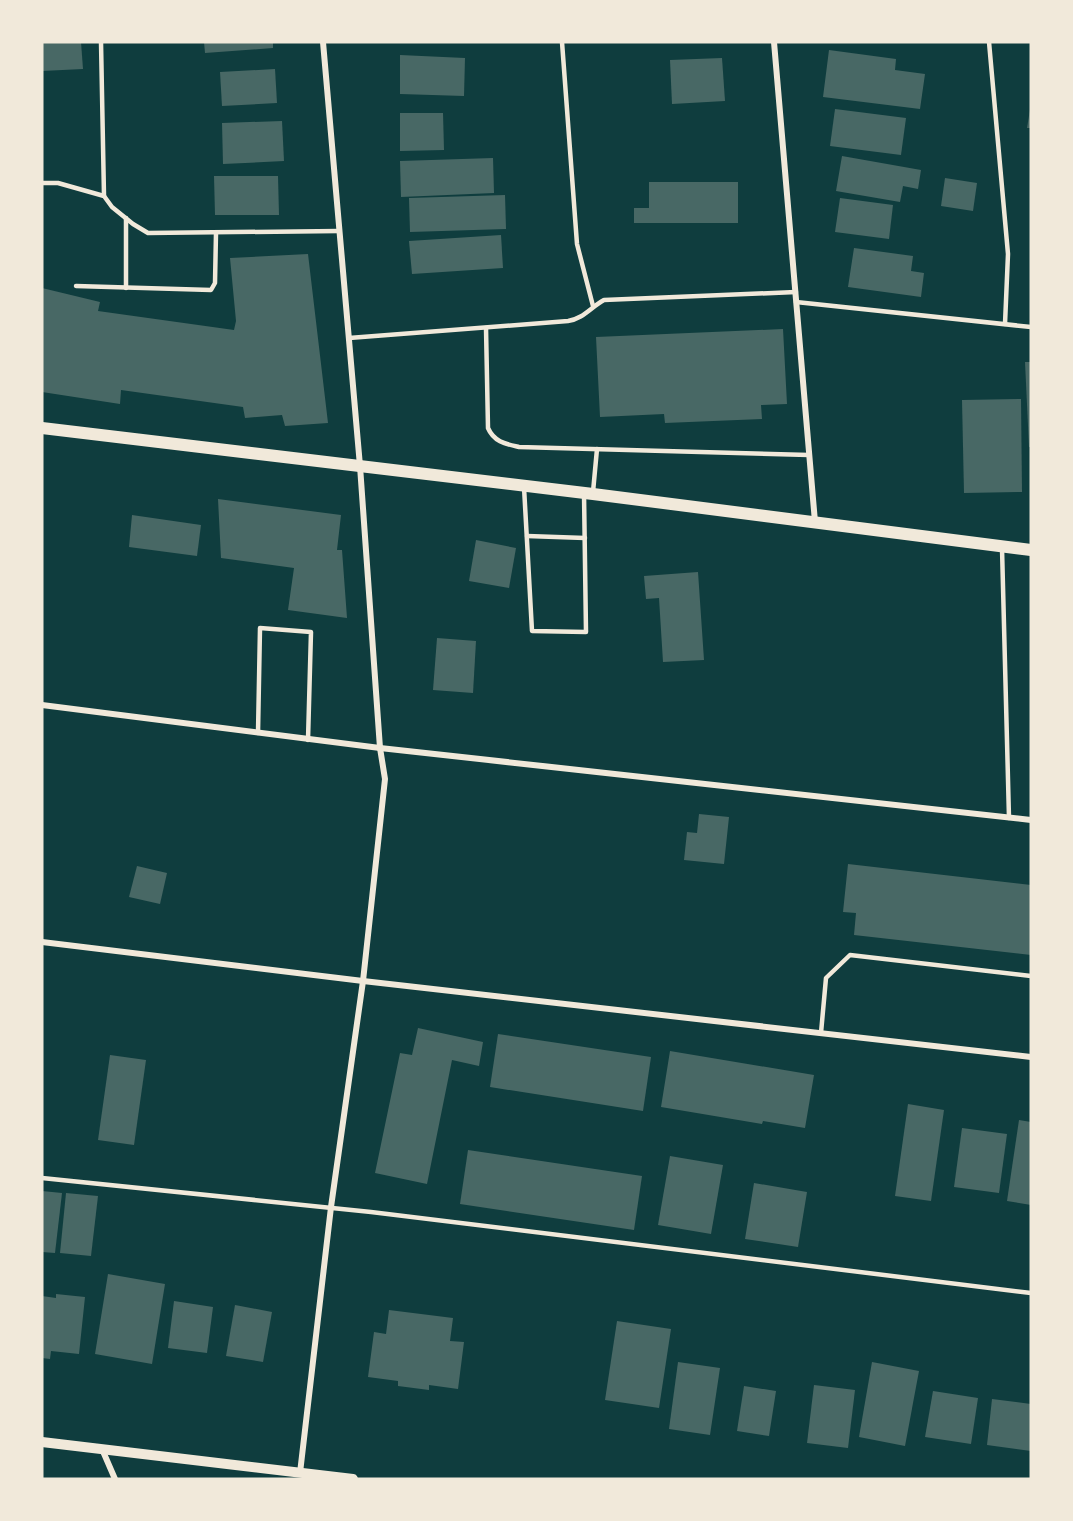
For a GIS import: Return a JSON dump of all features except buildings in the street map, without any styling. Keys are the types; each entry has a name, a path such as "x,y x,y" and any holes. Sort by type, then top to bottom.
{"main road":[{"path":"42,428 1031,550"}],"street":[{"path":"300,1473 331,1208 363,981 385,779 380,748 360,466 322,42"},
{"path":"774,42 815,522"},
{"path":"42,705 308,740 1031,820"},
{"path":"42,942 1031,1057"},
{"path":"42,1442 353,1479"},
{"path":"102,1449 115,1479"}],"lane":[{"path":"102,42 104,196 112,207 148,234 339,231"},
{"path":"562,42 577,244 593,306"},
{"path":"988,42 1008,254 1005,324"},
{"path":"42,183 58,183 104,196"},
{"path":"126,218 126,288"},
{"path":"76,286 208,291 214,287 215,283 216,233"},
{"path":"349,338 577,320 604,300 796,292"},
{"path":"796,302 1031,327"},
{"path":"486,328 488,428 490,433 503,444 519,447 809,455"},
{"path":"524,486 532,631 586,632 585,538 588,494 597,449"},
{"path":"527,536 585,538"},
{"path":"1002,546 1009,818"},
{"path":"258,732 260,628 311,632 308,740"},
{"path":"821,1033 825,978 850,955 1031,976"},
{"path":"42,1178 331,1208 1031,1293"}]}
